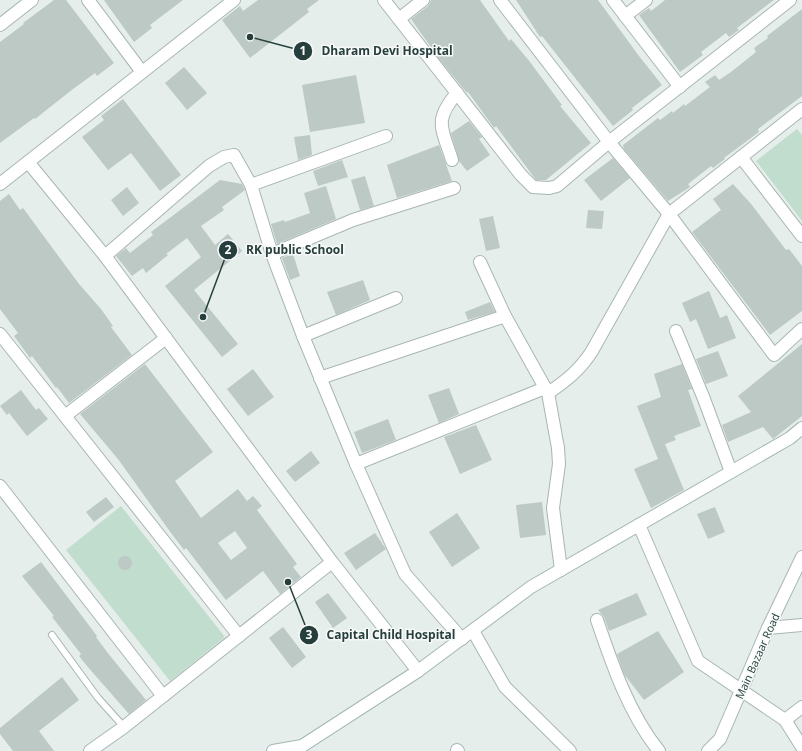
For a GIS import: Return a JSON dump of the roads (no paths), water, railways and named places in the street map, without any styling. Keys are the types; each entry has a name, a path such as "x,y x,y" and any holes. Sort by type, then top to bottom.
{"street":[{"path":"0,25 32,0"},
{"path":"88,0 142,72"},
{"path":"0,184 234,0"},
{"path":"384,0 520,174 533,187 549,188 557,186 609,142 790,0"},
{"path":"399,19 423,0"},
{"path":"500,0 609,142 669,214 774,355 802,329"},
{"path":"613,0 680,87"},
{"path":"625,16 646,0"},
{"path":"452,160 442,128 441,116 446,105 457,93"},
{"path":"356,464 546,390 575,374 585,362 669,214 741,157 801,113"},
{"path":"251,185 386,136"},
{"path":"106,256 209,166 224,157 234,155 251,185 272,254 320,378 405,574 462,639"},
{"path":"741,157 802,236"},
{"path":"28,162 106,256 332,562 418,671"},
{"path":"272,254 353,220 454,188"},
{"path":"480,262 505,316 546,390 558,448 559,464 553,508 561,570"},
{"path":"303,336 396,298"},
{"path":"320,378 505,316"},
{"path":"676,331 704,398 731,472"},
{"path":"0,334 239,636"},
{"path":"65,416 166,338"},
{"path":"273,751 300,748 418,671 532,587 790,438 802,428"},
{"path":"0,486 163,696"},
{"path":"640,526 698,661 742,689 785,720 802,747"},
{"name":"Main Bazaar Road","path":"708,751 720,739 768,628 802,558"},
{"path":"90,751 124,727 332,562"},
{"path":"597,620 613,668 648,738 659,751"},
{"path":"768,628 802,625"},
{"path":"473,631 505,687 570,751"},
{"path":"785,720 802,707"}],"lane":[{"path":"52,635 98,698 124,727"}],"place":[{"name":"Dharam Devi Hospital","path":"250,37"},
{"name":"RK public School","path":"203,317"},
{"name":"Capital Child Hospital","path":"288,582"}]}
